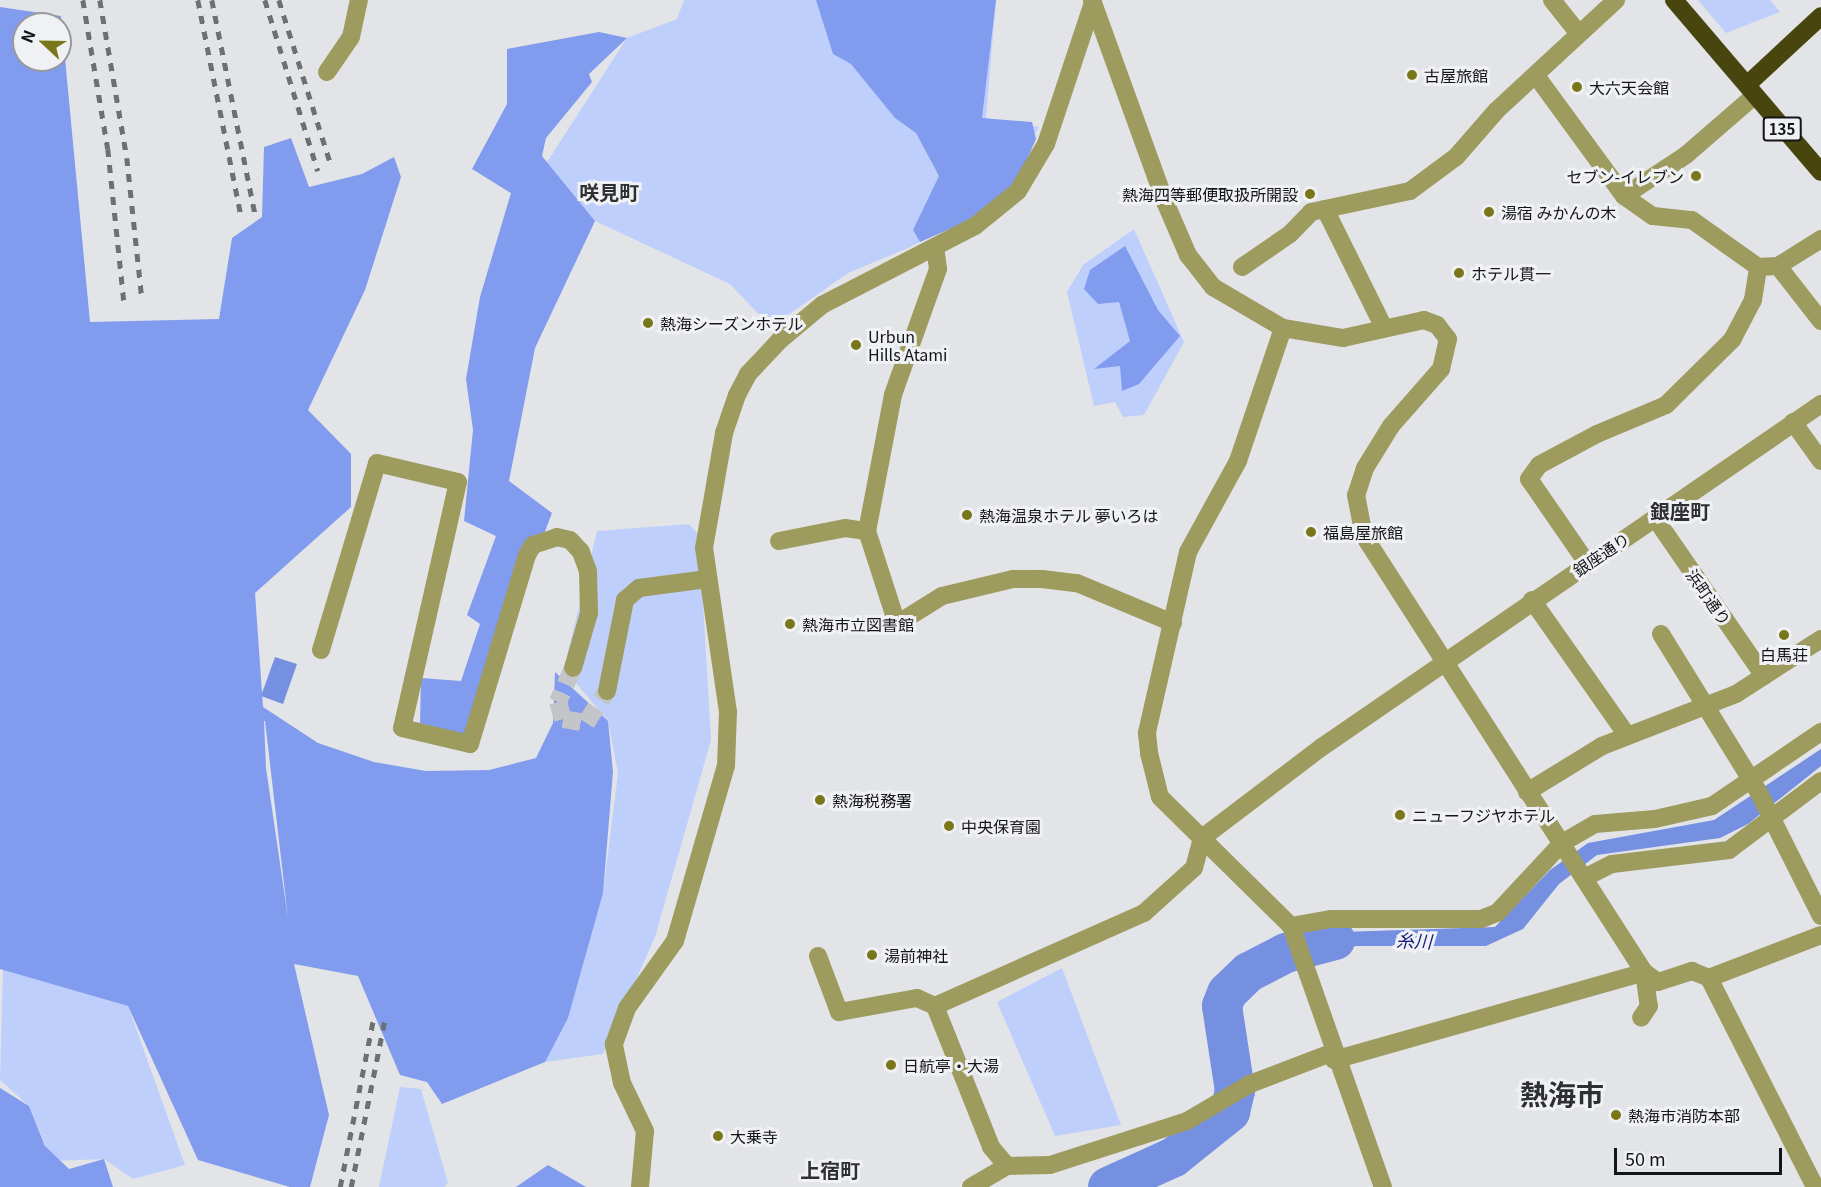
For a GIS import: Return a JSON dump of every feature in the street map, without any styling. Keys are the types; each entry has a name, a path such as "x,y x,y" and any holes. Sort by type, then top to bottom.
{"highway":[{"name":"135","path":"1674,0 1821,172"},
{"path":"1751,90 1821,16"}],"street":[{"path":"327,72 351,37 359,0"},
{"path":"1552,0 1579,34"},
{"path":"1242,267 1290,234 1311,212 1410,191 1456,157 1497,110 1538,76 1616,0"},
{"path":"640,1187 645,1131 622,1083 614,1044 627,1008 675,941 726,766 728,712 706,579 704,549 724,433 748,374 822,305 935,247 998,211 1035,169 1093,1"},
{"path":"1093,1 1188,255 1229,299 1283,328 1343,338 1424,320 1437,325 1448,339 1441,369 1391,426 1356,495 1364,536 1440,661 1644,972 1658,982 1692,971 1709,978 1815,1187"},
{"path":"1538,76 1624,196 1653,216 1692,220 1758,267 1778,266 1821,239"},
{"path":"1624,196 1686,155 1751,90"},
{"path":"1325,209 1384,328"},
{"path":"935,247 938,269 893,395 867,531 897,624 942,596 1013,579 1042,579 1077,584 1173,623"},
{"path":"1778,266 1821,321"},
{"path":"1587,564 1529,479 1548,460 1666,405 1732,340 1753,300 1758,267"},
{"path":"1283,328 1238,461 1188,552 1147,733 1149,753 1160,797 1291,926 1307,965 1333,1057 1383,1187"},
{"name":"銀座通り","path":"1202,838 1440,661 1821,404"},
{"path":"1793,422 1821,461"},
{"path":"321,650 377,463 458,482 402,728 470,744 527,555 532,545 556,537 570,540 581,552 588,571 589,613 573,668"},
{"name":"浜町通り","path":"1655,518 1764,676"},
{"path":"779,541 845,528 867,531"},
{"path":"607,691 625,600 639,588 706,579"},
{"path":"1532,600 1627,735"},
{"path":"1661,634 1755,785 1821,916"},
{"path":"1527,792 1627,735 1707,707 1764,676 1821,639"},
{"path":"1291,926 1331,919 1481,919 1497,913 1595,824 1655,819 1712,806 1755,785 1821,732"},
{"path":"1582,875 1612,864 1729,850 1770,814 1821,782"},
{"path":"934,1006 1144,913 1194,868 1202,838"},
{"path":"1709,978 1821,935"},
{"path":"818,956 839,1012 917,998 934,1006 991,1147 1007,1166"},
{"path":"1641,1018 1649,1006 1644,972"},
{"path":"971,1187 1007,1166 1050,1164 1187,1120 1250,1084 1333,1057 1644,972"}],"shaded area":[{"path":"684,0 996,0 986,118 1039,127 996,200 910,247 848,273 771,327 730,284 595,221 547,162 627,38 677,19"},
{"path":"816,0 996,0 982,118 1032,122 1036,139 1016,185 975,218 920,242 913,230 939,176 916,133 895,118 851,64 833,54"},
{"path":"1698,0 1770,0 1780,12 1726,33"},
{"path":"0,7 34,12 12,12 12,72 66,72 90,322 219,319 232,238 262,217 264,147 291,138 309,187 362,174 394,157 401,177 365,290 308,410 351,454 351,507 255,593 263,707 318,743 374,762 426,771 489,770 536,758 553,723 555,672 608,721 613,772 603,893 568,1018 545,1062 442,1104 427,1082 400,1075 358,976 294,964 329,1115 310,1187 290,1187 198,1160 128,1006 0,969","holes":["265,721 288,918 266,768"]},
{"path":"599,32 627,38 589,74 592,82 546,138 542,156 595,221 535,348 509,481 552,513 462,748 420,723 421,678 461,681 480,624 467,615 496,536 464,521 473,430 466,379 480,297 511,193 472,169 507,104 507,49"},
{"path":"1134,229 1184,342 1144,415 1123,417 1115,402 1094,406 1067,292 1083,265"},
{"path":"1125,246 1158,310 1180,336 1139,384 1122,391 1120,366 1094,369 1130,341 1119,302 1098,304 1084,289 1090,270"},
{"path":"689,524 699,535 711,740 655,937 603,1054 545,1062 603,893 618,773 608,721 564,669 597,531"},
{"path":"1062,968 1121,1125 1055,1136 997,1002"},
{"path":"3,969 128,1006 185,1165 133,1179 104,1159 52,1161 29,1106 0,1080"},
{"path":"400,1087 421,1089 448,1183 444,1187 379,1187"},
{"path":"0,1088 29,1106 45,1146 69,1169 104,1159 113,1187 0,1187"},
{"path":"548,1165 586,1187 516,1187"}],"water":[{"path":"275,657 297,664 283,704 261,696"},
{"path":"1821,749 1821,766 1748,824 1720,838 1597,855 1559,884 1523,929 1486,946 1356,946 1291,965 1275,950 1310,933 1495,927 1550,870 1588,843 1714,820"}],"waterway":[{"name":"糸川","path":"1108,1187 1174,1157 1230,1112 1235,1091 1222,1006 1227,993 1249,972 1286,953 1335,940"}],"tunnel":[{"path":"573,668 558,702 563,719 586,723 607,691"}],"railway":[{"path":"83,0 108,149 124,301"},
{"path":"100,0 127,158 142,299"},
{"path":"198,0 241,215"},
{"path":"212,0 255,214"},
{"path":"265,0 318,171"},
{"path":"279,0 331,165"},
{"path":"340,1187 374,1016"},
{"path":"351,1187 385,1018"}],"place":[{"name":"古屋旅館","path":"1412,75"},
{"name":"大六天会館","path":"1577,87"},
{"name":"セブン-イレブン","path":"1696,176"},
{"name":"熱海四等郵便取扱所開設","path":"1310,194"},
{"name":"湯宿 みかんの木","path":"1489,212"},
{"name":"ホテル貫一","path":"1459,273"},
{"name":"熱海シーズンホテル","path":"648,323"},
{"name":"Urbun Hills Atami","path":"856,345"},
{"name":"熱海温泉ホテル 夢いろは","path":"967,515"},
{"name":"福島屋旅館","path":"1311,532"},
{"name":"熱海市立図書館","path":"790,624"},
{"name":"白馬荘","path":"1784,635"},
{"name":"熱海税務署","path":"820,800"},
{"name":"ニューフジヤホテル","path":"1400,815"},
{"name":"中央保育園","path":"949,826"},
{"name":"湯前神社","path":"872,955"},
{"name":"日航亭・大湯","path":"891,1065"},
{"name":"熱海市消防本部","path":"1616,1115"},
{"name":"大乗寺","path":"718,1136"}],"district":[{"name":"咲見町","path":"609,191"},
{"name":"銀座町","path":"1680,510"},
{"name":"熱海市","path":"1562,1093"},
{"name":"上宿町","path":"830,1169"}]}
